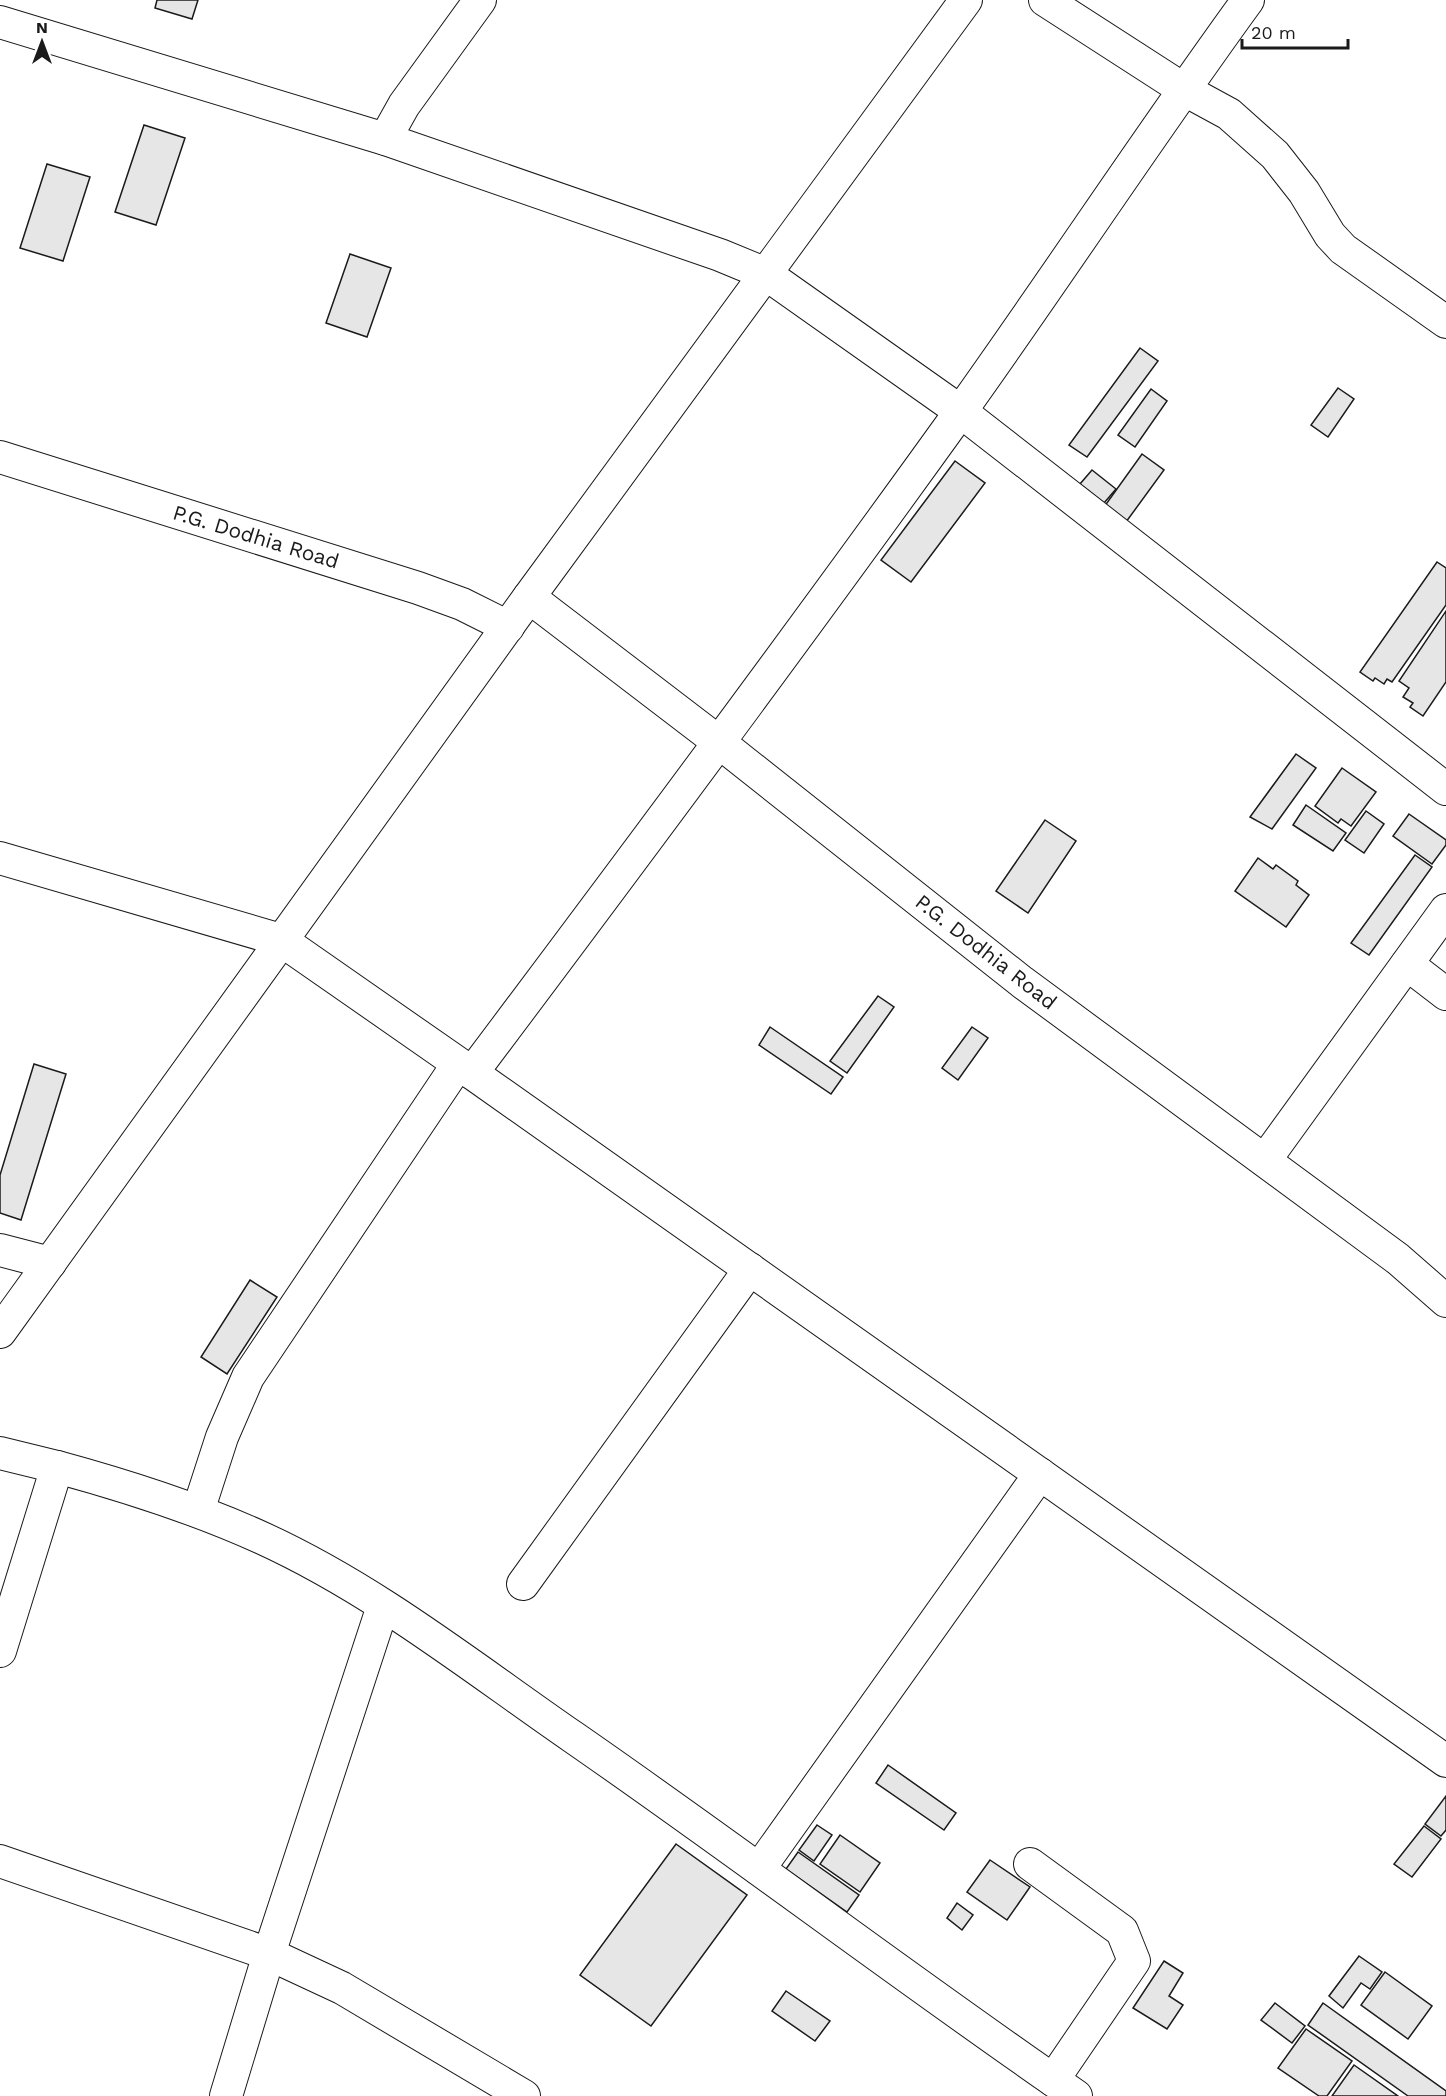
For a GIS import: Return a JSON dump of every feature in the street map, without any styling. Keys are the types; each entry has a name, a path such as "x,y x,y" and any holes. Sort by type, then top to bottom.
{"street":[{"path":"385,139 404,105 480,0"},
{"path":"0,1332 529,597 966,0"},
{"path":"1045,0 1183,89 1229,114 1275,155 1304,192 1330,235 1343,249 1446,322"},
{"path":"198,1511 222,1437 248,1377 465,1068 720,743 960,411 1183,89 1248,0"},
{"path":"0,21 385,139 720,255 766,274 960,411 1446,789"},
{"name":"P.G. Dodhia Road","path":"0,457 418,588 462,604 508,627"},
{"name":"P.G. Dodhia Road","path":"529,597 720,743 1022,982 1398,1259 1446,1301"},
{"path":"0,858 281,940 1446,1761"},
{"path":"1265,1160 1446,910"},
{"path":"1407,964 1446,994"},
{"path":"0,1250 50,1263"},
{"path":"523,1584 750,1269"},
{"path":"0,1453 57,1467 198,1511 265,1539 383,1606 702,1826 1065,2091 1134,1961 1122,1931 1030,1864"},
{"path":"0,1651 57,1467"},
{"path":"759,1869 1040,1474"},
{"path":"226,2096 269,1954 383,1606"},
{"path":"0,1861 269,1954 342,1988 524,2096"}],"building":[{"path":"157,0 198,0 192,19 155,8"},
{"path":"144,125 185,138 156,225 115,212"},
{"path":"47,164 90,177 63,261 20,248"},
{"path":"350,254 391,268 367,337 326,323"},
{"path":"1140,348 1158,361 1087,457 1069,445"},
{"path":"1338,388 1354,399 1328,437 1311,425"},
{"path":"1151,389 1167,401 1135,447 1118,435"},
{"path":"1142,454 1164,470 1126,522 1104,507"},
{"path":"955,461 985,483 911,582 881,560"},
{"path":"1092,470 1116,489 1104,503 1080,484"},
{"path":"1437,562 1446,568 1446,605 1392,682 1387,679 1384,684 1375,678 1373,681 1360,672"},
{"path":"1446,611 1446,682 1423,716 1410,707 1413,703 1403,697 1409,688 1399,681"},
{"path":"1296,754 1316,768 1272,829 1250,817"},
{"path":"1342,768 1376,792 1351,826 1341,819 1338,823 1315,806"},
{"path":"1306,805 1346,833 1333,851 1293,825"},
{"path":"1366,811 1384,824 1364,853 1345,840"},
{"path":"1409,814 1446,840 1446,845 1432,864 1393,836"},
{"path":"1045,820 1076,841 1028,913 996,891"},
{"path":"1415,855 1432,867 1369,955 1351,943"},
{"path":"1258,858 1273,869 1276,865 1298,881 1296,885 1309,895 1286,927 1235,891"},
{"path":"878,996 894,1007 847,1073 830,1061"},
{"path":"770,1027 843,1077 831,1094 759,1045"},
{"path":"972,1027 988,1038 958,1080 942,1068"},
{"path":"34,1064 66,1074 21,1220 0,1213 0,1175"},
{"path":"250,1280 277,1297 227,1374 201,1357"},
{"path":"888,1765 956,1813 944,1830 876,1783"},
{"path":"1446,1796 1446,1830 1441,1836 1425,1824"},
{"path":"817,1825 832,1835 814,1861 799,1850"},
{"path":"1424,1826 1441,1839 1412,1877 1394,1864"},
{"path":"840,1835 880,1863 860,1892 820,1864"},
{"path":"676,1844 747,1895 651,2026 580,1975"},
{"path":"798,1852 859,1895 847,1912 786,1869"},
{"path":"990,1860 1030,1887 1007,1920 967,1892"},
{"path":"957,1903 973,1915 962,1930 947,1918"},
{"path":"1359,1956 1382,1972 1370,1989 1361,1983 1343,2008 1329,1996"},
{"path":"1164,1961 1183,1973 1169,1996 1183,2005 1167,2029 1133,2008"},
{"path":"1385,1972 1432,2006 1408,2039 1361,2005"},
{"path":"786,1991 830,2021 815,2041 772,2011"},
{"path":"1275,2003 1305,2026 1292,2043 1261,2020"},
{"path":"1323,2003 1446,2091 1446,2096 1408,2096 1308,2025"},
{"path":"1306,2029 1352,2061 1327,2096 1319,2096 1278,2068"},
{"path":"1354,2065 1398,2096 1332,2096"}]}
